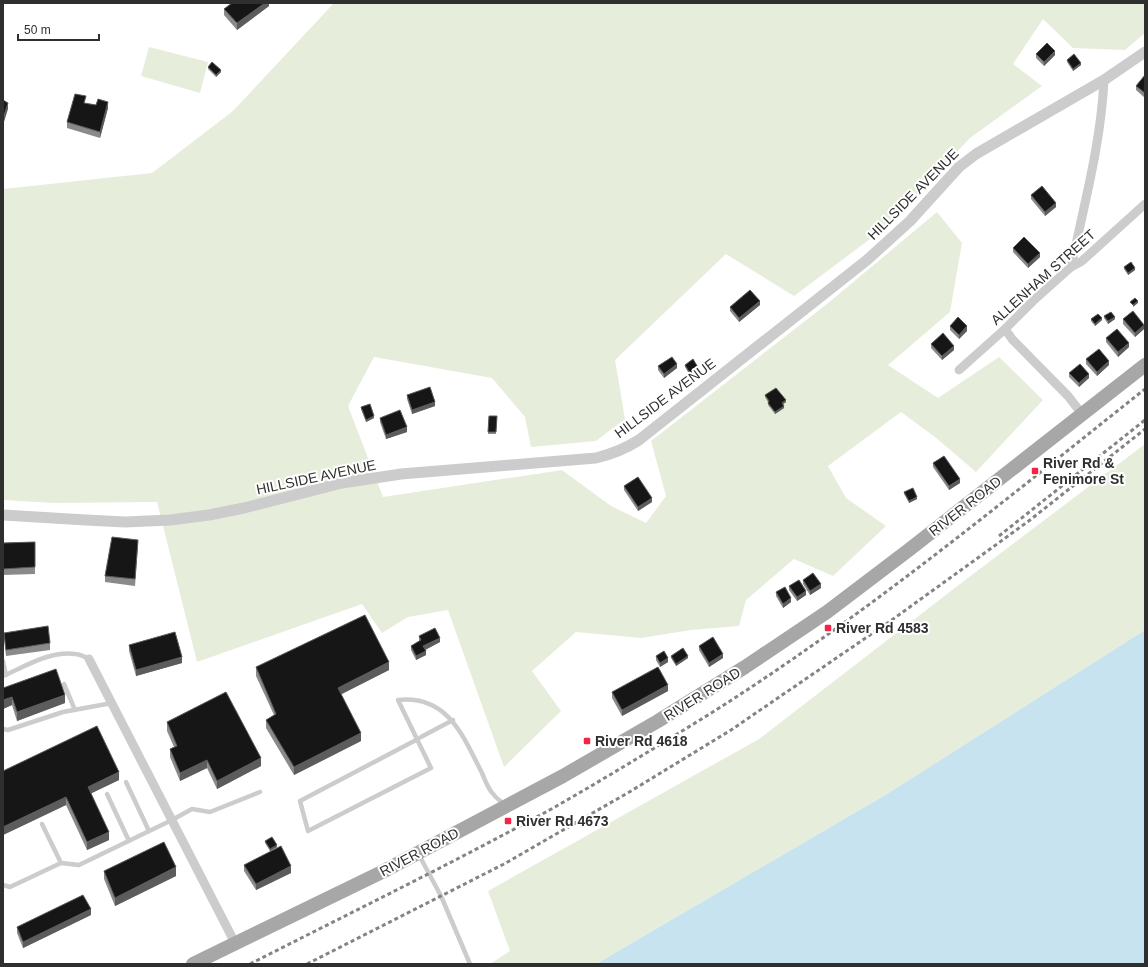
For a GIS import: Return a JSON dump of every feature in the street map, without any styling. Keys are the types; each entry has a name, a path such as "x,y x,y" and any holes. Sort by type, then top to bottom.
{"main road":[{"name":"RIVER ROAD","path":"193,964 418,853 563,776 658,721 744,667 827,612 1145,365"}],"street":[{"name":"HILLSIDE AVENUE","path":"3,515 110,521 170,520 210,515 244,508 342,483 402,474 596,458 626,448 639,440 867,260 910,221 959,167 976,154 1104,80 1145,52"},
{"path":"1071,267 1100,130 1104,80"},
{"name":"ALLENHAM STREET","path":"960,370 1033,301 1071,267 1082,261 1145,204"},
{"path":"1005,329 1012,339 1068,396 1082,414"},
{"path":"89,659 235,943"}],"lane":[{"path":"3,661 5,675 43,658 61,654 76,654 89,659"},
{"path":"64,684 75,710"},
{"path":"452,720 418,739 300,801 308,831 431,768 418,739 398,700 409,699 423,701 439,708 452,720 465,740 493,794 507,806"},
{"path":"3,729 8,730 64,712 112,703"},
{"path":"126,782 149,831"},
{"path":"3,885 10,887 61,863 79,865 192,809 210,812 260,792"},
{"path":"107,794 129,841"},
{"path":"42,824 61,863"},
{"path":"418,853 442,896 470,964"}],"green space":[{"path":"334,3 1145,3 1145,33 1125,50 1073,48 1043,19 1013,64 1042,86 970,138 886,227 794,296 726,254 615,360 625,419 596,441 531,447 525,417 492,378 374,357 348,406 383,497 562,470 611,506 646,523 666,496 651,441 827,304 937,212 962,243 950,312 888,365 938,398 999,357 1043,400 976,472 935,437 901,412 828,466 846,498 886,526 833,576 794,559 746,600 739,626 691,630 641,638 576,632 532,671 561,711 504,767 448,610 408,617 382,633 362,604 197,662 157,502 54,503 3,500 3,189 152,173 233,111"},
{"path":"149,47 208,62 200,93 141,76"},
{"path":"1145,444 1145,630 887,794 596,964 490,964 510,951 488,891 759,739"}],"water":[{"path":"1145,630 1145,964 596,964 887,794"}],"building":[{"path":"232,3 265,3 237,23 224,9"},
{"path":"1047,43 1055,51 1044,62 1036,54"},
{"path":"1074,54 1081,63 1073,69 1067,60"},
{"path":"212,62 221,70 216,75 208,67"},
{"path":"1145,75 1145,93 1136,86"},
{"path":"75,94 86,96 84,103 96,105 98,99 108,102 100,132 67,122"},
{"path":"3,100 8,103 3,119"},
{"path":"1042,186 1056,203 1045,212 1031,195"},
{"path":"1024,237 1040,253 1028,264 1013,248"},
{"path":"1131,262 1135,268 1128,273 1124,267"},
{"path":"750,290 760,301 739,318 730,307"},
{"path":"1135,298 1138,301 1133,305 1130,302"},
{"path":"1133,311 1144,325 1135,333 1123,319"},
{"path":"1111,312 1115,317 1108,321 1104,316"},
{"path":"1098,314 1102,318 1095,324 1091,319"},
{"path":"958,317 967,326 959,335 950,326"},
{"path":"1117,329 1129,343 1118,352 1106,338"},
{"path":"943,333 954,346 942,356 931,344"},
{"path":"1099,349 1109,361 1097,372 1086,359"},
{"path":"672,357 677,364 664,374 658,366"},
{"path":"693,359 699,369 691,375 685,365"},
{"path":"1080,364 1089,374 1079,383 1069,373"},
{"path":"430,387 435,402 412,410 407,395"},
{"path":"776,388 786,400 782,403 784,406 775,412 768,403 769,401 765,395"},
{"path":"370,404 374,416 366,420 361,407"},
{"path":"400,410 407,427 386,435 380,418"},
{"path":"489,416 497,416 496,432 488,432"},
{"path":"944,456 960,479 949,486 933,463"},
{"path":"638,477 652,498 638,507 624,486"},
{"path":"913,488 917,497 909,501 904,492"},
{"path":"112,537 138,540 135,579 105,576"},
{"path":"35,542 35,567 3,569 3,543"},
{"path":"813,573 821,584 810,591 803,580"},
{"path":"799,580 806,591 797,597 789,586"},
{"path":"785,587 791,598 783,604 776,592"},
{"path":"365,615 389,662 338,688 361,733 294,767 266,720 276,714 256,667"},
{"path":"48,626 50,643 6,650 4,633"},
{"path":"435,628 440,638 423,646 426,651 416,656 411,646 421,640 419,636"},
{"path":"175,632 182,657 136,670 129,645"},
{"path":"713,637 723,654 709,663 699,646"},
{"path":"683,648 688,656 676,664 671,656"},
{"path":"664,651 668,658 660,663 656,656"},
{"path":"658,667 668,685 622,710 612,692"},
{"path":"56,669 65,695 17,712 12,697 3,700 3,688"},
{"path":"226,692 261,758 217,781 207,760 180,773 170,749 177,746 167,722"},
{"path":"97,726 119,772 88,787 109,832 87,842 66,797 3,827 3,771"},
{"path":"272,837 277,845 270,849 265,841"},
{"path":"164,842 176,867 115,898 104,871"},
{"path":"281,846 291,866 256,884 244,865"},
{"path":"83,895 91,909 23,942 17,927"}],"railway":[{"path":"250,964 555,807 716,710 772,673 881,596 988,514 1145,389"},
{"path":"999,536 1145,420"},
{"path":"307,964 504,864 631,791 731,730 889,622 1004,539 1145,429"}],"place":[{"name":"River Rd & Fenimore St","path":"1035,471"},
{"name":"River Rd 4583","path":"828,628"},
{"name":"River Rd 4618","path":"587,741"},
{"name":"River Rd 4673","path":"508,821"}]}
